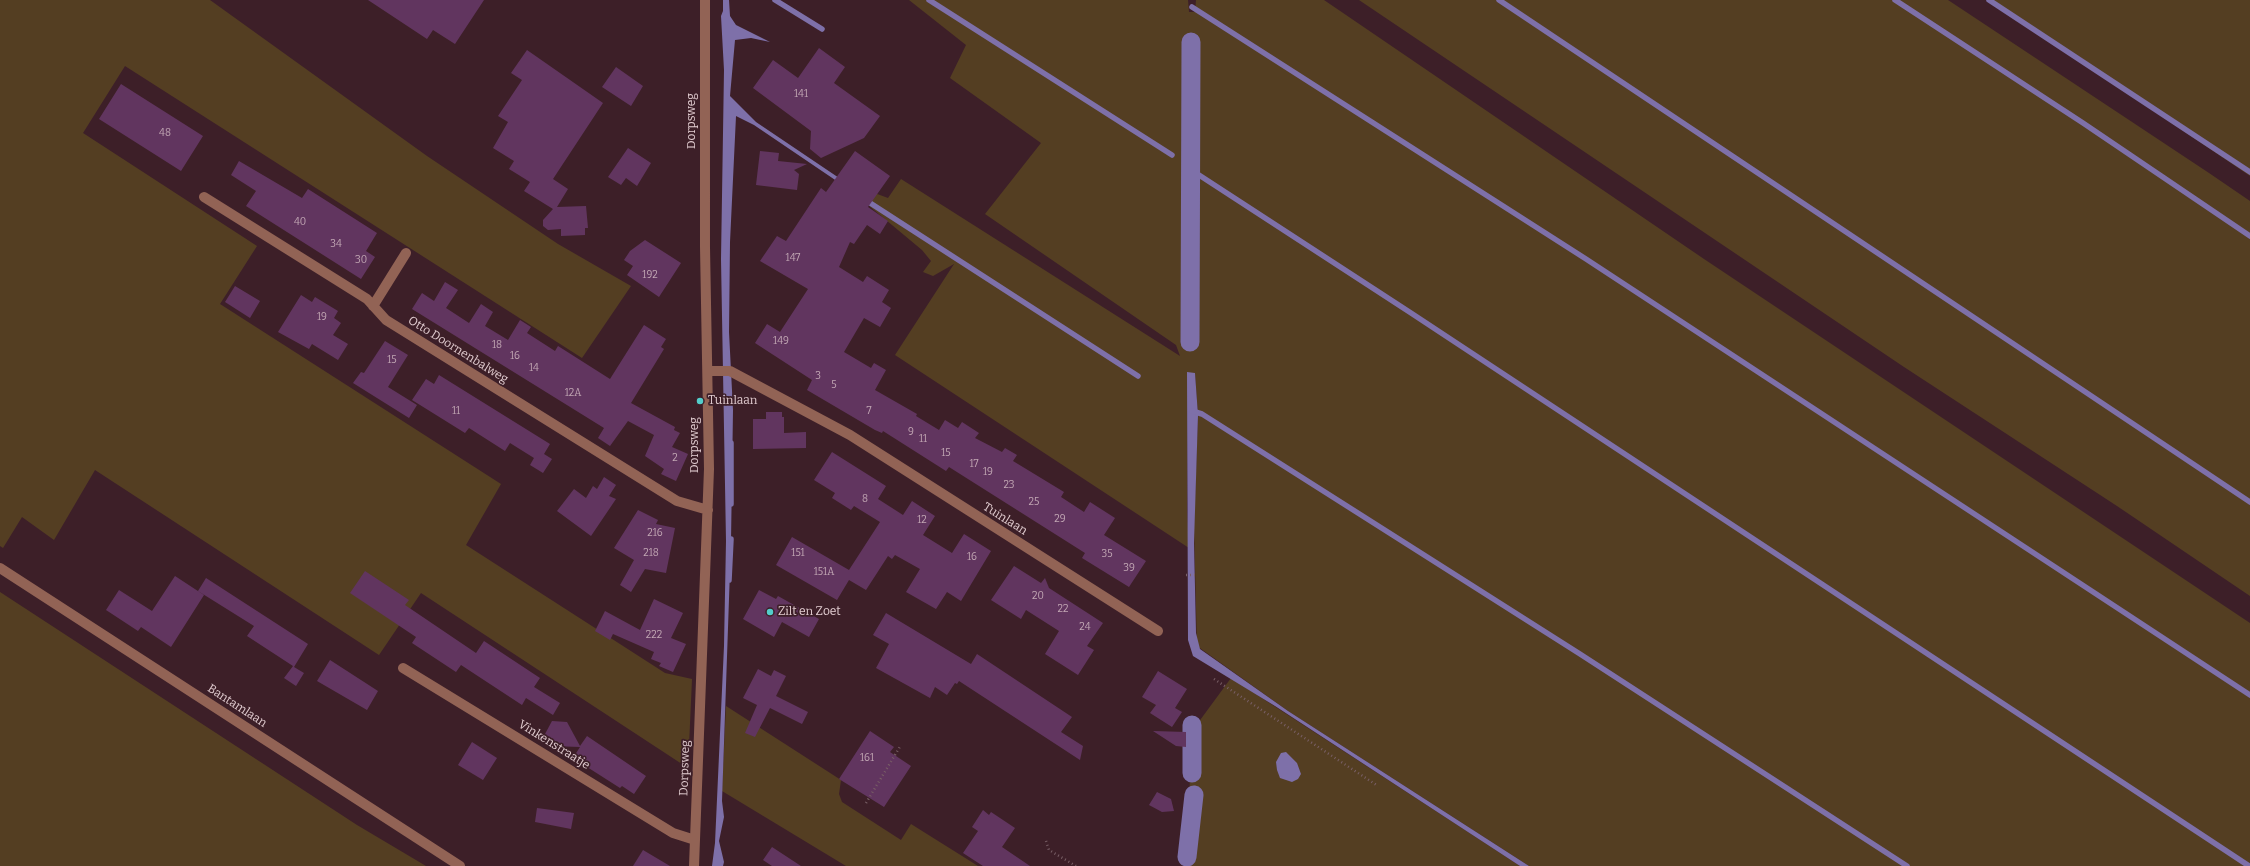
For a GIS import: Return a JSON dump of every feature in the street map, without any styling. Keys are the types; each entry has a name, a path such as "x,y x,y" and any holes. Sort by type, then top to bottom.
{"street":[{"name":"Dorpsweg","path":"694,866 708,510 705,0"},
{"name":"Otto Doornenbalweg","path":"204,197 367,299 386,320 677,502 708,510"},
{"path":"373,306 406,253"},
{"name":"Tuinlaan","path":"708,371 730,371 850,435 1158,631"},
{"name":"Bantamlaan","path":"0,568 460,866"},
{"name":"Vinkenstraatje","path":"403,668 673,833 695,840"}],"path":[{"path":"1186,575 1196,575"},
{"path":"1214,679 1378,786"},
{"path":"866,803 901,745"},
{"path":"1046,841 1049,850 1076,866"}],"shaded area":[{"path":"0,0 210,0 427,156 558,244 631,286 582,358 125,66 83,133 257,246 220,304 501,484 466,545 665,673 692,679 688,768 421,593 379,655 95,470 54,540 22,517 3,548 0,546"},
{"path":"723,0 729,0 730,16 736,25 770,42 751,38 735,40 730,96 756,122 848,184 847,188 754,125 736,116 730,242 729,332 733,410 731,541 722,801 724,817 719,841 724,862 723,866 712,866 715,843 724,646 726,541 721,259 724,70 721,16 723,11"},
{"path":"909,0 1188,0 1189,12 1195,12 1196,0 1324,0 1704,259 2250,623 2250,866 1529,866 1288,711 1197,646 1194,527 1198,415 1195,373 1188,402 1187,509 1189,548 895,355 954,264 933,276 923,272 931,261 922,250 868,205 850,184 888,198 901,179 1180,356 1176,345 985,214 1041,143 950,78 966,45"},
{"path":"1359,0 1948,0 2209,173 2250,201 2250,596 2117,506 1904,367"},
{"path":"1989,0 2250,0 2250,176 2216,153"},
{"path":"1187,372 1195,373 1198,415 1194,543 1196,633 1200,649 1288,711 1529,866 1520,866 1275,706 1193,656 1188,640"},
{"path":"0,592 357,825 426,866 0,866"},
{"path":"1231,678 1520,866 1188,866 1190,770 1195,727"},
{"path":"726,706 841,780 839,794 842,802 901,840 911,824 978,866 846,866 722,791"},
{"path":"1286,752 1297,763 1301,774 1298,779 1292,782 1280,778 1277,770 1276,762 1281,753"}],"building":[{"path":"368,0 484,0 455,44 433,30 427,39"},
{"path":"819,48 845,67 834,83 880,116 864,138 821,158 810,149 811,131 753,88 773,60 798,78"},
{"path":"527,50 603,103 553,179 568,189 557,207 586,206 588,228 585,228 585,235 561,236 561,229 548,230 543,226 543,220 553,209 524,191 530,182 509,169 514,161 493,148 508,122 498,116 522,80 511,73"},
{"path":"616,67 643,86 631,106 602,87"},
{"path":"121,84 203,136 181,171 99,119"},
{"path":"628,148 651,163 637,186 626,178 621,185 608,177"},
{"path":"760,151 779,153 778,161 807,164 794,170 799,174 797,190 756,185"},
{"path":"855,151 890,176 868,207 888,221 880,234 867,225 854,244 850,242 839,267 863,282 867,276 889,290 882,302 891,308 880,327 864,318 844,352 871,368 874,363 886,370 875,390 917,414 916,416 939,430 945,420 958,428 962,422 979,433 975,438 1002,452 1005,448 1017,455 1013,461 1064,492 1061,497 1084,512 1090,502 1115,518 1104,535 1146,561 1129,587 1082,558 1085,553 949,467 946,471 883,431 882,433 875,430 807,390 812,380 755,343 767,324 780,332 808,289 760,261 777,236 786,241 821,188 826,192"},
{"path":"239,161 302,198 308,189 377,233 366,251 375,257 361,279 246,206 256,191 231,175"},
{"path":"645,240 681,263 659,297 627,275 633,266 624,260 630,251"},
{"path":"445,282 458,290 446,308 469,323 481,304 493,312 485,326 508,340 520,320 531,327 527,333 555,351 558,346 610,379 644,325 666,339 661,347 664,349 631,403 675,427 674,430 680,433 672,447 688,454 676,481 661,474 664,469 645,456 654,435 628,421 610,446 598,438 604,428 412,309 422,293 434,301"},
{"path":"235,286 260,301 250,318 225,302"},
{"path":"301,295 312,302 315,297 338,311 334,318 341,323 333,335 348,344 338,360 312,344 309,349 278,332"},
{"path":"385,341 408,355 388,387 417,405 409,418 353,383 361,372 364,373"},
{"path":"439,375 550,444 544,454 552,459 543,473 530,465 534,458 510,443 505,451 469,428 465,433 412,400 426,379 434,384"},
{"path":"766,412 782,412 782,417 784,417 784,433 806,432 806,448 753,449 753,419 766,419"},
{"path":"832,452 886,486 878,499 903,515 912,501 935,516 923,535 952,553 964,534 991,551 961,601 947,592 936,609 906,592 920,569 895,555 892,559 888,556 866,590 849,580 837,600 776,565 792,537 849,570 880,522 854,506 851,510 832,498 835,493 814,480"},
{"path":"604,477 616,485 609,496 616,499 591,536 557,511 574,489 586,498 593,486 597,489"},
{"path":"638,510 658,520 656,524 675,528 666,573 645,569 631,592 620,585 634,560 614,548"},
{"path":"1014,566 1041,583 1045,578 1049,588 1103,623 1087,646 1094,650 1078,675 1045,654 1059,631 1026,610 1021,619 991,600"},
{"path":"365,571 409,600 405,605 476,653 484,641 540,678 534,687 560,703 553,715 526,698 522,705 461,665 456,672 412,643 416,637 350,593"},
{"path":"175,576 204,595 171,647 141,627 138,631 106,610 119,590 152,611"},
{"path":"206,578 308,644 294,667 304,673 296,686 284,678 293,666 247,636 254,626 198,591"},
{"path":"759,590 776,599 778,596 819,619 809,637 782,622 774,637 743,619"},
{"path":"654,599 683,613 671,638 686,644 673,672 659,666 661,663 651,659 654,652 613,634 610,640 595,631 605,611 640,630"},
{"path":"886,613 971,664 977,654 1072,717 1061,732 1083,746 1080,760 959,681 957,684 955,683 947,695 935,687 930,698 876,668 889,644 873,635"},
{"path":"330,660 378,691 367,710 317,681"},
{"path":"758,669 771,676 774,670 786,676 776,696 808,712 802,724 770,708 755,737 745,733 757,705 743,698"},
{"path":"1158,671 1187,689 1175,708 1182,712 1172,727 1150,713 1156,705 1142,697"},
{"path":"552,721 567,722 580,746 587,736 646,776 634,794 622,786 620,788 573,758 580,747 551,746 545,734"},
{"path":"870,731 894,747 890,752 911,766 884,807 839,779"},
{"path":"1153,731 1186,732 1186,747 1176,746"},
{"path":"472,742 497,758 483,780 458,765"},
{"path":"1157,792 1171,799 1174,811 1162,812 1149,805"},
{"path":"537,808 574,813 571,829 535,822"},
{"path":"983,810 989,815 991,812 1015,828 1002,847 1030,866 983,866 963,853 978,831 972,827"},
{"path":"772,847 801,866 772,866 763,860"},
{"path":"643,850 670,866 633,866"}],"waterway":[{"path":"775,0 822,29"},
{"path":"929,0 1172,155"},
{"path":"1499,0 2250,502"},
{"path":"1895,0 2083,123 2250,236"},
{"path":"1989,0 2250,172"},
{"path":"1192,7 1586,259 2250,695"},
{"path":"1190,342 1191,42"},
{"path":"1191,173 1199,175 1411,313 2249,866"},
{"path":"864,199 1138,376"},
{"path":"1192,411 1202,414 1580,654 1907,866"},
{"path":"731,443 731,504"},
{"path":"729,580 731,539"},
{"path":"1192,725 1192,773"},
{"path":"1187,857 1194,795"}],"place":[{"name":"Tuinlaan","path":"700,401"},
{"name":"Zilt en Zoet","path":"770,612"}]}
